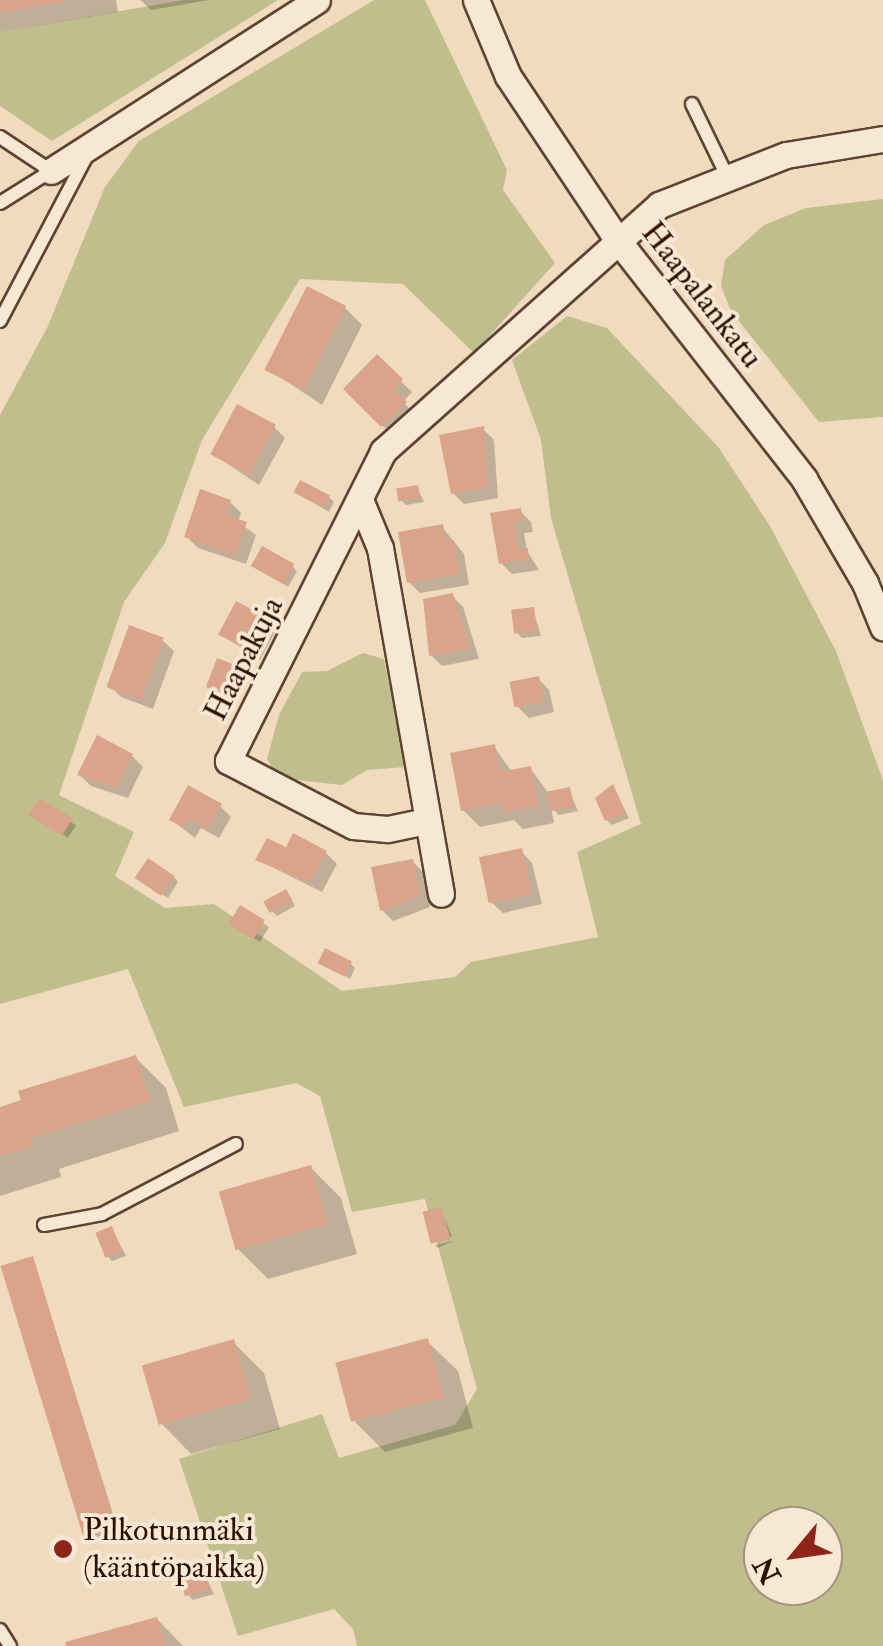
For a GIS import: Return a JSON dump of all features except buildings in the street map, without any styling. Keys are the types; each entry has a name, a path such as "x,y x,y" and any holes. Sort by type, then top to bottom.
{"street":[{"path":"51,170 317,0"},
{"name":"Haapalankatu","path":"476,0 508,76 616,238 804,479 866,583 883,627"},
{"name":"Haapakuja","path":"426,822 388,830 353,826 228,761 383,451 616,238 659,205 726,174 786,155 883,138"},
{"path":"360,502 380,548 440,894"}],"lane":[{"path":"692,104 726,174"},
{"path":"0,137 51,170 0,203"},
{"path":"0,321 93,144"},
{"path":"44,1225 102,1214 236,1144"},
{"path":"0,1630 10,1646"}],"shaded area":[{"path":"184,0 278,0 52,141 0,106 0,32"},
{"path":"374,0 425,0 507,170 503,190 555,263 474,353 403,284 300,279 202,440 165,543 124,602 59,795 134,832 115,876 165,908 214,904 342,991 455,977 471,962 598,937 577,852 641,824 551,518 541,440 512,360 567,316 607,328 719,448 770,526 836,651 883,780 883,1646 357,1646 353,1629 334,1609 238,1636 179,1459 322,1414 339,1458 455,1425 477,1389 425,1199 352,1212 320,1096 296,1083 184,1107 128,969 0,1004 0,415 47,328 105,187 139,141"},
{"path":"883,199 883,417 819,422 731,311 721,286 725,260 764,225 806,208"},
{"path":"363,653 384,659 406,767 367,770 342,785 278,778 267,759 279,715 302,672 327,671"}],"place":[{"name":"Pilkotunmäki (kääntöpaikka)","path":"63,1549"}]}
